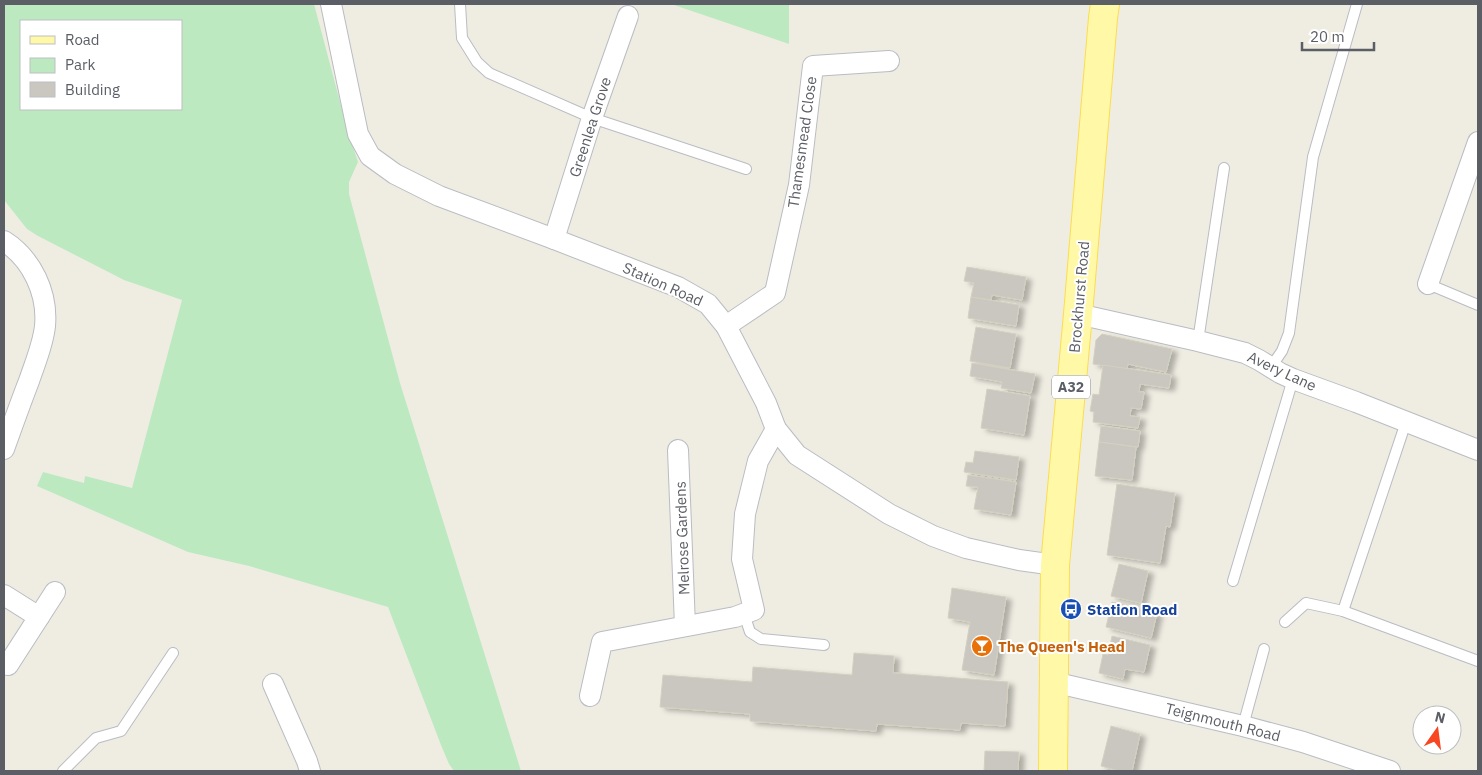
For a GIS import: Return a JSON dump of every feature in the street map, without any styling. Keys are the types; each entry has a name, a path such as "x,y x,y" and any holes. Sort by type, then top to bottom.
{"main road":[{"name":"Brockhurst Road","path":"1053,771 1054,565 1105,4"}],"street":[{"name":"Station Road","path":"331,4 358,134 370,156 395,174 439,196 678,287 708,304 726,326 766,403 776,429 798,455 889,514 933,536 966,548 1019,560 1054,565"},
{"name":"Greenlea Grove","path":"554,239 592,118 628,16"},
{"name":"Thamesmead Close","path":"726,326 775,293 799,185 813,66 890,61"},
{"path":"1428,284 1478,142"},
{"path":"4,241 26,260 32,270 42,296 45,310 45,326 39,353 4,449"},
{"name":"Avery Lane","path":"1078,314 1198,340 1245,353 1293,379 1478,450"},
{"path":"590,696 602,642 735,617 754,610 742,559 745,514 758,461 776,429"},
{"name":"Melrose Gardens","path":"678,450 685,626"},
{"path":"8,665 55,592"},
{"path":"4,595 39,617"},
{"name":"Teignmouth Road","path":"1053,682 1242,726 1309,744 1390,771"},
{"path":"273,684 310,771"}],"lane":[{"path":"460,4 462,38 477,62 489,73 592,118 746,169"},
{"path":"1271,367 1282,351 1289,333 1314,157 1357,4"},
{"path":"1198,340 1224,168"},
{"path":"1428,284 1478,305"},
{"path":"1233,581 1293,379"},
{"path":"1343,611 1406,422"},
{"path":"1285,622 1306,603 1343,611 1478,661"},
{"path":"744,614 750,632 761,639 824,645"},
{"path":"1242,726 1264,649"},
{"path":"63,771 96,738 121,731 172,653"}],"green space":[{"path":"4,4 314,4 348,132 358,162 349,182 349,194 400,383 521,771 454,771 441,745 388,607 249,566 188,552 37,486 43,472 84,483 85,476 132,488 182,300 124,280 27,229 4,200"},
{"path":"671,4 789,4 789,44"}],"building":[{"path":"967,267 1026,277 1022,300 992,295 991,300 971,297 974,283 964,281"},
{"path":"971,297 1019,305 1016,326 968,318"},
{"path":"976,327 1016,334 1010,368 970,361"},
{"path":"1102,334 1172,349 1166,372 1128,364 1127,369 1093,364 1096,340"},
{"path":"972,363 1035,374 1031,393 1001,388 1002,382 970,376"},
{"path":"1103,365 1171,375 1169,388 1140,384 1139,392 1144,392 1141,409 1131,408 1130,416 1140,417 1138,428 1093,422 1094,412 1090,411 1093,394 1099,395"},
{"path":"987,389 1030,396 1024,435 981,428"},
{"path":"1101,426 1140,431 1138,447 1099,442"},
{"path":"1099,442 1136,447 1132,480 1095,476"},
{"path":"975,451 1019,457 1016,480 964,472 966,462 973,463"},
{"path":"968,475 1016,482 1011,515 974,509 978,487 966,486"},
{"path":"1117,484 1175,493 1170,527 1166,526 1160,563 1107,555"},
{"path":"1119,564 1148,571 1141,603 1111,596"},
{"name":"The Queen's Head","path":"952,588 1006,597 994,675 962,670 970,622 948,618"},
{"path":"1112,602 1157,613 1151,638 1106,627"},
{"path":"1112,636 1150,645 1144,672 1125,669 1123,679 1099,673 1103,654 1108,655"},
{"path":"854,653 894,656 893,673 1008,682 1005,726 961,723 960,730 877,724 876,731 750,721 750,714 660,707 663,675 752,682 753,667 852,675"},
{"path":"1111,726 1140,734 1132,771 1119,771 1101,766"},
{"path":"985,751 1019,752 1018,771 984,771"}],"place":[{"name":"Station Road","path":"1071,609"},
{"name":"The Queen's Head","path":"982,646"}]}
